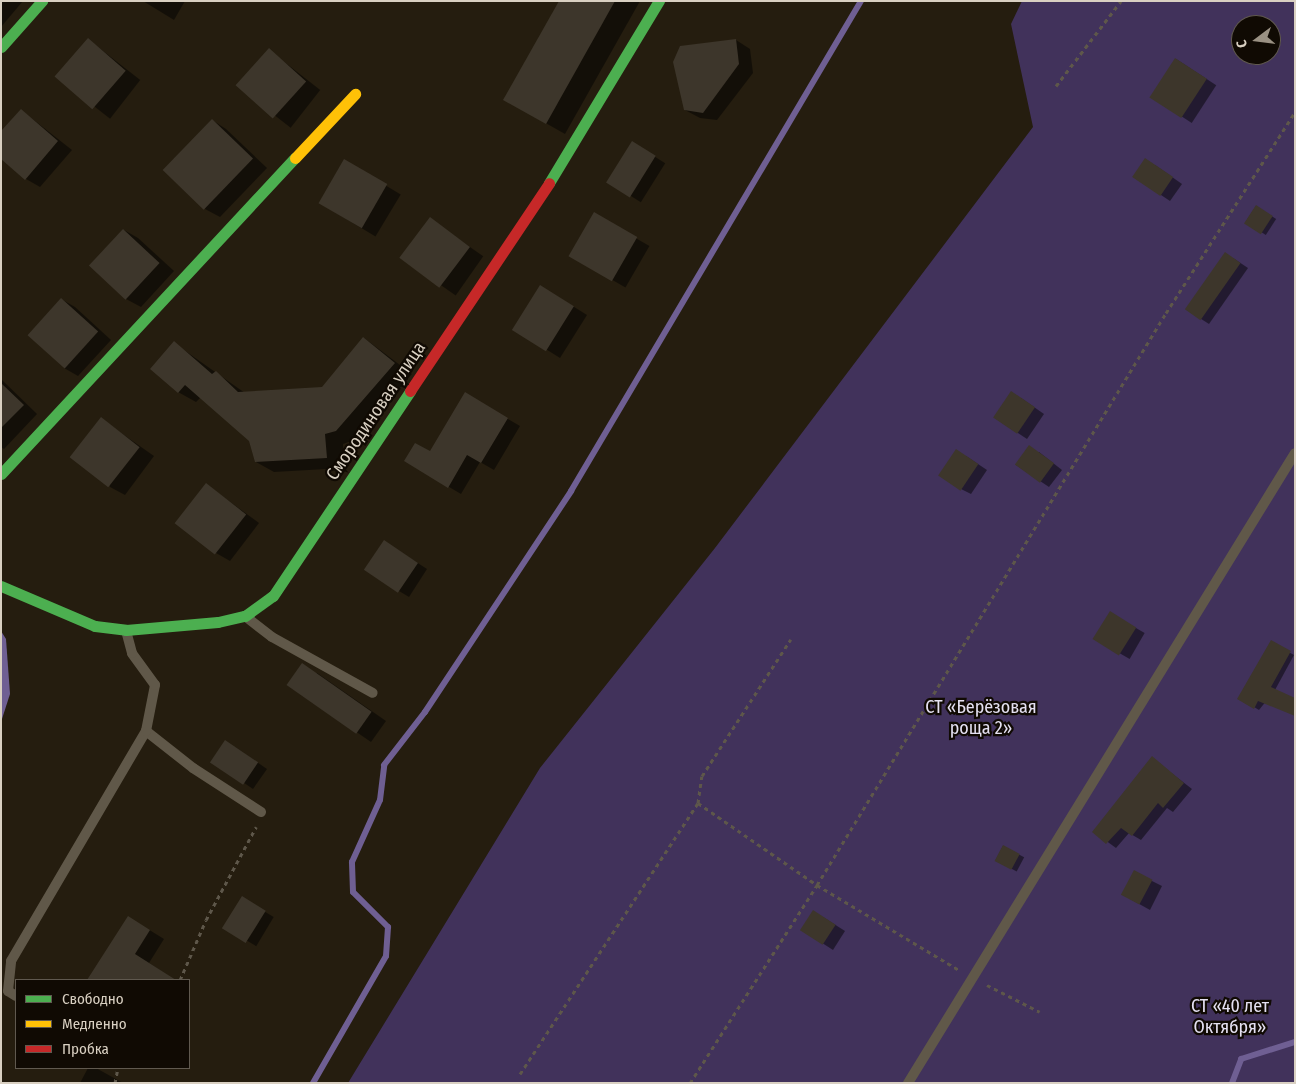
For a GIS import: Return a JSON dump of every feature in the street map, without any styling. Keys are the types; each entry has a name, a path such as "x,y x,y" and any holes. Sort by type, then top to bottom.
{"street":[{"path":"1,47 42,1"},
{"name":"Смородиновая улица","path":"1,586 95,626 126,630 218,622 245,616 273,596 551,179 659,1"},
{"path":"1,474 355,94"}],"lane":[{"path":"908,1083 1295,453"},
{"path":"245,616 272,637 373,693"},
{"path":"15,995 8,991 11,961 146,731 155,684 132,653 126,630"},
{"path":"146,731 193,768 260,812"}],"path":[{"path":"1056,86 1121,1"},
{"path":"690,1083 817,885 1166,314 1295,112"},
{"path":"520,1074 698,803 702,776 791,639"},
{"path":"698,803 817,885 973,979 1040,1012"},
{"path":"180,979 202,928 259,822 260,812"},
{"path":"115,1083 118,1069"}],"green space":[{"name":"СТ «Берёзовая роща 2»","path":"1022,1 1295,1 1295,1083 348,1083 540,768 715,548 1033,127 1011,24"}],"shaded area":[{"path":"1,631 6,639 10,694 1,722"}],"building":[{"path":"559,1 615,1 546,124 503,100"},
{"path":"88,38 126,71 92,109 55,76"},
{"path":"736,39 739,64 703,113 684,110 673,62 680,46"},
{"path":"269,48 306,81 273,119 236,85"},
{"path":"1175,58 1207,79 1181,118 1149,97"},
{"path":"21,109 58,141 25,180 1,159 1,131"},
{"path":"212,119 253,159 204,210 163,170"},
{"path":"632,141 656,156 630,197 606,183"},
{"path":"1145,158 1173,177 1160,196 1132,177"},
{"path":"344,159 387,184 362,228 318,203"},
{"path":"1256,205 1273,216 1261,234 1244,223"},
{"path":"594,212 637,237 612,281 568,256"},
{"path":"430,217 470,247 439,288 399,258"},
{"path":"123,229 160,263 125,300 89,266"},
{"path":"1225,252 1241,263 1200,320 1185,309"},
{"path":"540,285 574,306 546,351 512,330"},
{"path":"61,298 98,331 65,369 28,335"},
{"path":"363,337 395,363 336,431 325,434 327,458 255,462 249,441 185,385 178,393 150,369 174,341 212,374 216,371 238,392 322,387"},
{"path":"1,383 24,405 1,428"},
{"path":"1011,391 1035,407 1017,434 993,418"},
{"path":"465,392 508,418 481,463 467,455 448,488 404,461 415,443 430,451"},
{"path":"101,417 140,447 108,487 70,457"},
{"path":"1029,445 1054,463 1040,483 1015,464"},
{"path":"956,449 978,464 960,491 938,476"},
{"path":"206,483 246,514 215,555 175,523"},
{"path":"384,540 418,563 398,593 364,570"},
{"path":"1110,611 1136,627 1119,655 1093,639"},
{"path":"1271,640 1291,651 1271,687 1295,698 1295,716 1258,701 1254,709 1237,699"},
{"path":"302,663 372,712 356,734 287,685"},
{"path":"225,740 258,762 243,785 210,762"},
{"path":"1152,756 1184,783 1163,808 1158,803 1132,836 1121,828 1106,844 1092,832"},
{"path":"1003,845 1020,854 1011,870 995,861"},
{"path":"1134,870 1153,880 1139,905 1121,895"},
{"path":"242,896 266,911 246,943 222,928"},
{"path":"813,910 836,925 823,945 800,930"},
{"path":"128,916 150,930 135,954 174,979 88,979"}],"waterway":[{"path":"313,1083 386,956 388,927 353,892 352,862 380,800 384,765 425,712 571,491 861,1"},
{"path":"1232,1083 1241,1059 1295,1042"}],"traffic: fast":[{"path":"1,47 42,1"},
{"path":"549,183 659,1"},
{"path":"1,474 295,158"},
{"path":"1,586 95,626 126,630 218,622 245,616 273,596 410,391"}],"traffic: slow":[{"path":"295,158 355,94"}],"traffic: jam":[{"path":"410,391 549,183"}],"park label":[{"name":"СТ «40 лет Октября»","path":"1230,1017"}]}
